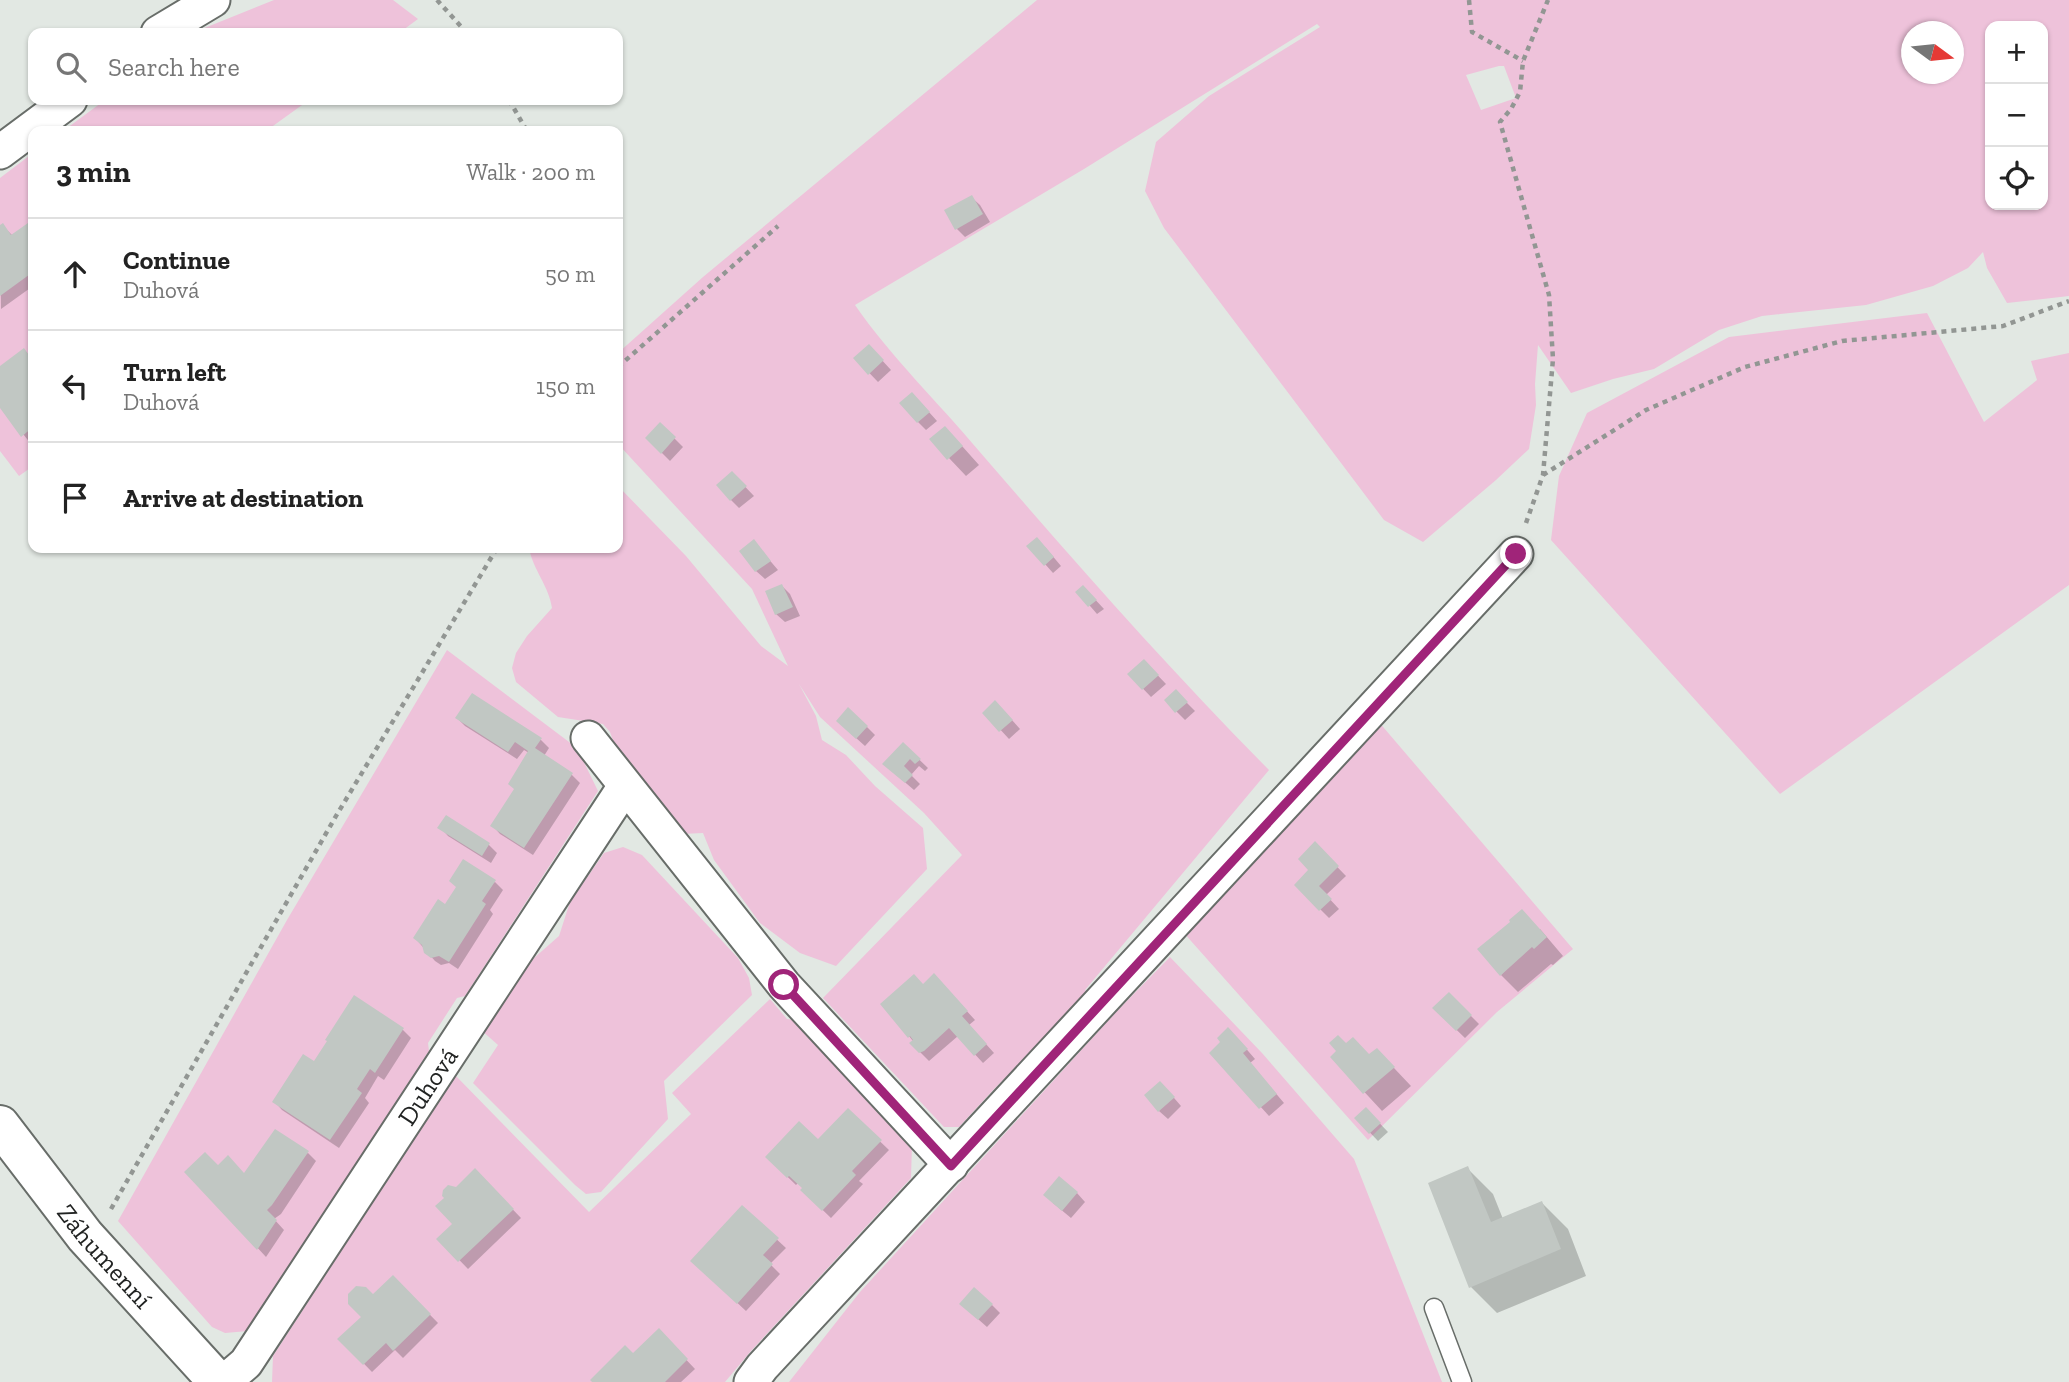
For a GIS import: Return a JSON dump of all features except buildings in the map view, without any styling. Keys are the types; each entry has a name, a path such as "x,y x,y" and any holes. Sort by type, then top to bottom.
{"main road":[{"name":"Záhumenní","path":"0,1125 85,1236 218,1382"}],"street":[{"path":"166,28 213,0"},
{"path":"35,126 63,105"},
{"path":"0,152 28,131"},
{"path":"751,1382 1516,554"},
{"path":"588,738 784,985 951,1166"},
{"name":"Duhová","path":"224,1382 246,1363 625,786"}],"lane":[{"path":"1434,1308 1462,1382"}],"path":[{"path":"437,0 462,28"},
{"path":"1469,0 1472,32 1523,61"},
{"path":"1516,554 1544,475 1553,359 1549,295 1500,122 1520,92 1523,61 1548,0"},
{"path":"512,105 524,126"},
{"path":"623,364 778,226"},
{"path":"1544,475 1646,410 1745,367 1842,341 2003,326 2069,301"},
{"path":"85,1236 107,1216 336,816 494,553"}],"shaded area":[{"path":"274,0 393,0 418,19 406,28 204,28"},
{"path":"1037,0 2069,0 2069,296 2007,303 1987,268 1983,252 1968,268 1933,286 1866,305 1762,316 1719,330 1654,369 1571,393 1538,345 1536,405 1529,449 1423,542 1384,520 1164,228 1145,191 1156,142 1209,96 1320,27 1317,24 1084,169 855,305 899,361 1085,573 1269,770 1085,990 1089,995 959,1127 944,1127 823,998 962,855 924,813 820,717 799,684 816,716 822,740 846,755 875,786 923,828 927,869 836,966 800,953 760,923 714,860 703,833 682,834 616,749 610,732 603,724 558,717 516,682 512,668 516,653 552,608 531,553 623,553 623,491 686,556 761,646 788,666 752,589 623,449 623,349 703,277","holes":["1504,66 1516,98 1481,110 1466,75"]},
{"path":"98,105 302,105 273,126 70,126"},
{"path":"28,157 28,470 19,476 0,451 0,178"},
{"path":"1927,313 1984,422 2037,380 2031,361 2069,353 2069,585 1780,794 1551,540 1559,476 1587,413 1729,337"},
{"path":"447,650 577,748 598,791 465,996 457,998 428,1043 429,1051 248,1331 225,1333 212,1327 118,1221 287,920"},
{"path":"1378,721 1573,949 1497,1012 1368,1140 1183,932"},
{"path":"623,847 642,855 738,958 749,978 752,995 664,1081 668,1119 601,1192 586,1194 473,1083 498,1045 480,1029 534,958 559,936 570,902 604,853"},
{"path":"1170,957 1262,1053 1354,1159 1442,1382 789,1382 860,1292 1118,1010"},
{"path":"770,999 787,1019 795,1020 912,1144 911,1178 725,1382 272,1382 273,1356 455,1075 589,1212 691,1114 672,1093"}],"route":[{"path":"784,985 951,1166 1516,554"}]}
